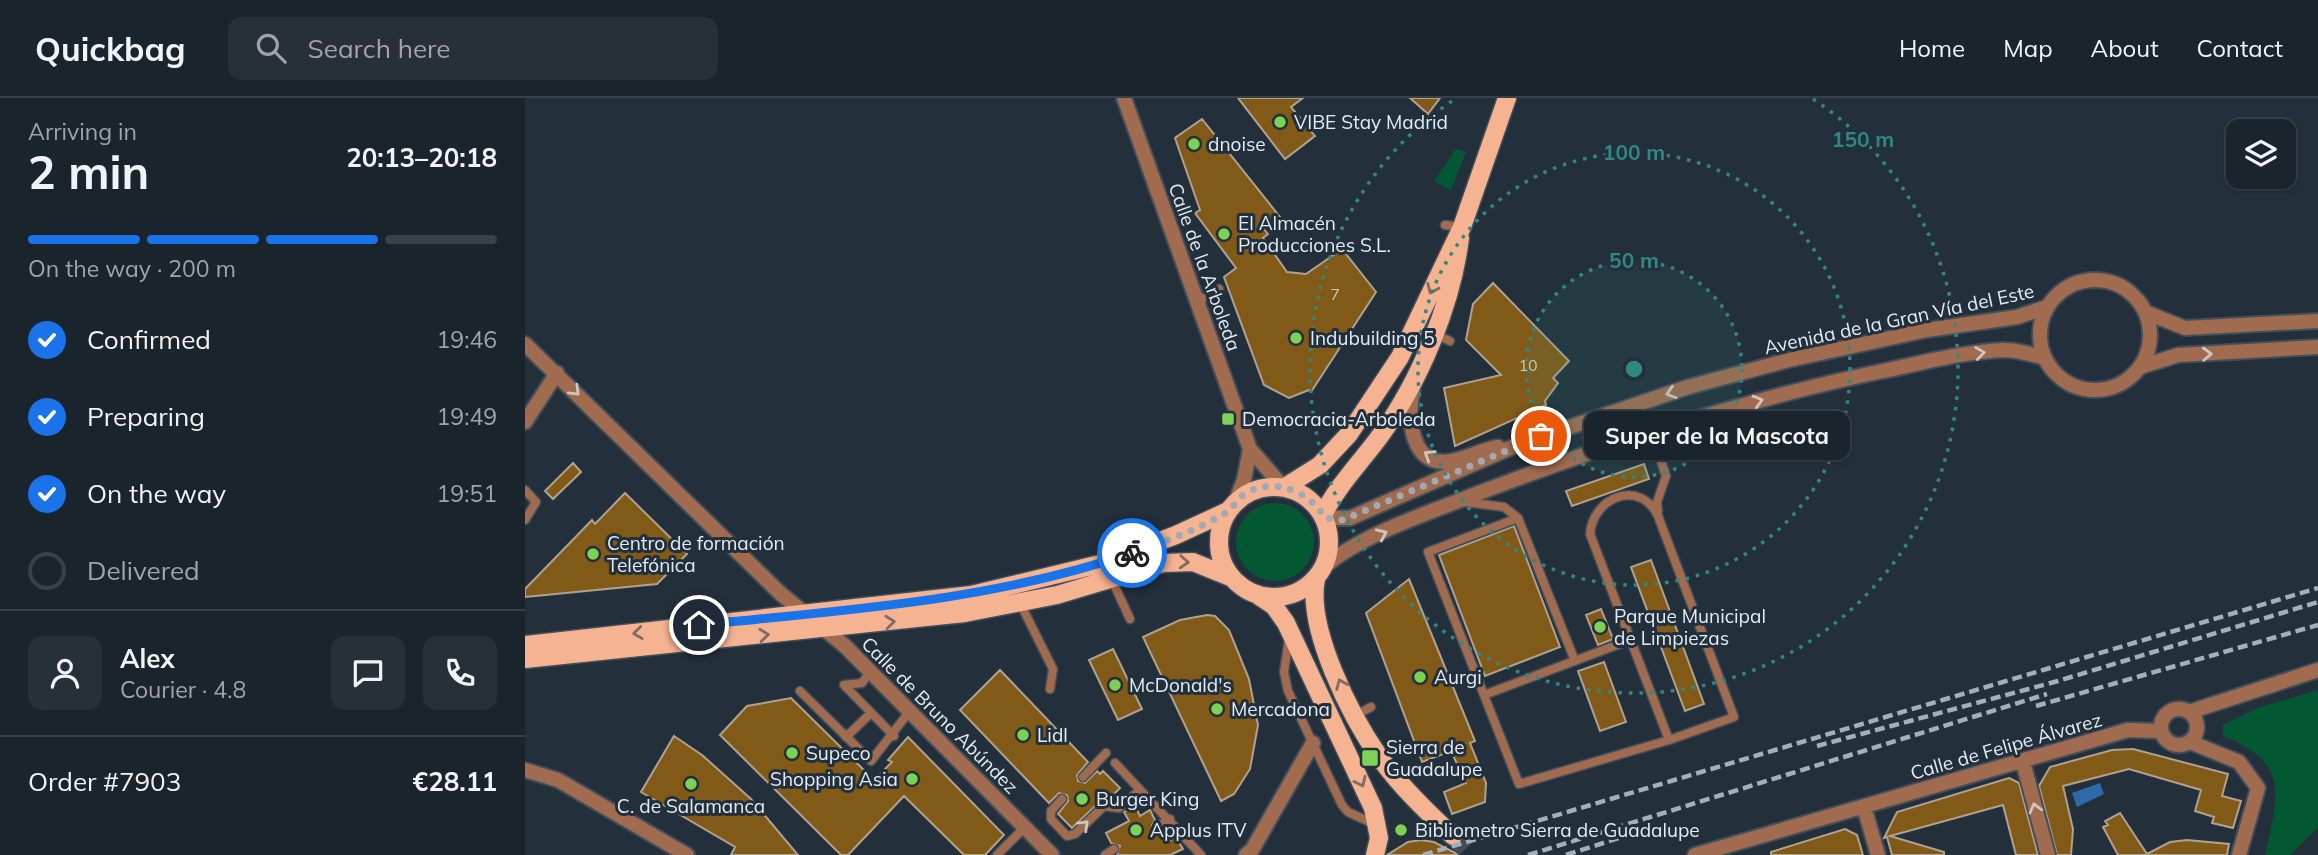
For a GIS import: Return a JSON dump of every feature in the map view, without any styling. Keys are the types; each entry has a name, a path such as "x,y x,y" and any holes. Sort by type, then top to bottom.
{"main road":[{"path":"1284,487 1327,458 1369,408 1400,357 1507,98"},
{"path":"1324,516 1336,492 1381,435 1442,337 1458,260 1453,226"},
{"path":"525,645 947,599 1036,582 1139,550 1232,507 1254,490 1284,487 1302,493 1324,516 1329,543 1314,602 1320,626 1363,711 1379,756 1405,790 1453,836"},
{"path":"1230,577 1220,544 1232,507"},
{"path":"525,659 965,614 1020,603 1147,566 1179,561 1208,566 1274,606 1290,632 1369,798 1378,826 1375,855"},
{"path":"1259,596 1290,595 1320,573"}],"street":[{"name":"Calle de la Arboleda","path":"1124,98 1249,449 1284,487"},
{"path":"2140,367 2149,341 2145,313 2138,300 2125,287 2093,279 2073,284 2055,295 2047,307 2039,332 2045,358 2066,383 2080,389 2099,390 2117,386 2140,367 2178,355 2318,347"},
{"name":"Avenida de la Gran Vía del Este","path":"1324,516 1350,518 1517,444 1688,387 1789,360 1927,330 2017,317 2047,307"},
{"path":"2145,313 2185,328 2318,321"},
{"name":"Calle de Bruno Abúndez","path":"525,344 804,614 839,641 866,678 909,712 1052,855"},
{"path":"1320,573 1352,548 1458,501 1651,431 1797,390 1951,358 2007,350 2045,358"},
{"path":"525,422 557,373"},
{"path":"1414,384 1409,404 1412,433 1418,448 1432,459 1450,462 1482,450 1517,444"},
{"name":"Calle de la Arboleda","path":"1232,507 1244,480 1249,449"},
{"path":"2239,855 2258,788 2239,762 2190,742 2172,745 2160,731 2165,714 2177,709 2189,712 2318,670"},
{"path":"2189,712 2197,727 2190,742"},
{"name":"Calle de Felipe Álvarez","path":"1695,855 2128,730 2160,731"},
{"path":"1246,855 1252,850 1313,743"},
{"path":"2022,762 2048,855"},
{"path":"525,770 558,780 687,855"},
{"path":"1864,807 1878,855"}],"lane":[{"path":"1198,301 1219,289"},
{"path":"1651,431 1666,476 1657,502 1658,516"},
{"path":"525,490 535,502 525,520"},
{"path":"1518,518 1428,552 1519,784 1669,740 1734,716 1658,516 1647,500 1624,496 1598,508 1591,519 1594,548 1669,740"},
{"path":"1458,501 1494,504 1508,509 1518,518 1575,661"},
{"path":"1111,578 1130,620"},
{"path":"1020,603 1053,669 1050,689"},
{"path":"1290,632 1285,678 1313,743 1342,805 1348,812 1378,826"},
{"path":"1484,695 1630,640"},
{"path":"863,705 866,678 844,685 863,705 894,736"},
{"path":"800,691 871,761 894,736 909,712"},
{"path":"846,737 871,713"},
{"path":"1083,777 1106,753"},
{"path":"1115,763 1201,855"},
{"path":"1062,799 1051,811 1051,819 1067,836 1075,834 1104,806 1119,808 1140,790"},
{"path":"1159,826 1170,819"},
{"path":"997,855 1025,827"},
{"path":"1105,855 1114,849"}],"green space":[{"path":"1456,149 1466,152 1451,190 1434,181"},
{"path":"1275,503 1290,506 1307,520 1314,542 1311,557 1297,574 1275,581 1260,578 1243,564 1236,542 1239,527 1253,510"},
{"path":"2318,690 2318,827 2290,855 2265,855 2275,798 2270,770 2245,746 2223,736 2223,725 2258,708"}],"water":[{"path":"2100,783 2104,794 2077,807 2072,793"}],"building":[{"name":"VIBE Stay Madrid","path":"1238,98 1303,98 1291,107 1315,136 1285,159"},
{"name":"VIBE Stay Madrid","path":"1410,98 1440,98 1428,114"},
{"name":"Indubuilding 5","path":"1202,119 1280,217 1264,229 1268,234 1263,238 1287,272 1306,274 1342,249 1376,292 1311,392 1309,390 1289,398 1264,385 1224,277 1236,268 1195,213 1200,210 1175,138"},
{"path":"1493,283 1569,361 1553,378 1558,383 1545,401 1546,405 1455,446 1444,388 1501,375 1466,340 1473,304"},
{"path":"573,463 581,472 553,499 545,491"},
{"path":"1644,464 1649,479 1572,506 1566,491"},
{"path":"625,493 687,554 657,584 525,597 525,589 592,520 595,524"},
{"path":"1514,526 1560,647 1485,676 1439,555"},
{"path":"1651,560 1704,704 1685,711 1631,567"},
{"name":"Aurgi","path":"1409,579 1475,741 1470,743 1486,783 1485,802 1452,814 1444,792 1466,783 1451,751 1422,762 1366,613"},
{"name":"Parque Municipal de Limpiezas","path":"1601,609 1613,639 1598,645 1586,615"},
{"name":"Mercadona","path":"1215,616 1229,630 1249,679 1258,725 1250,769 1234,794 1221,801 1143,637 1180,620"},
{"name":"McDonald's","path":"1113,649 1142,709 1118,720 1089,660"},
{"path":"1604,662 1626,722 1600,731 1578,671"},
{"name":"Lidl","path":"1000,670 1088,762 1077,775 1078,781 1085,783 1097,771 1100,774 1103,771 1120,788 1108,800 1105,797 1072,828 1058,814 1068,801 1067,795 1059,793 1049,803 960,710"},
{"path":"791,698 874,780 892,762 888,760 908,737 1004,835 985,855 964,855 904,796 848,855 841,855 720,735 747,706"},
{"name":"C. de Salamanca","path":"674,736 702,755 751,799 798,855 731,855 735,847 641,792"},
{"path":"2133,749 2228,774 2222,796 2241,801 2233,828 2212,823 2214,817 2195,811 2201,790 2129,769 2063,786 2073,829 2071,855 2057,855 2039,786 2050,767 2112,750"},
{"path":"2009,778 2019,783 2038,855 2016,855 2003,805 1890,836 1944,852 1944,855 1892,855 1887,837 1884,838 1897,812"},
{"name":"Applus ITV","path":"1135,805 1140,816 1150,810 1155,820 1152,825 1154,831 1161,832 1167,842 1176,837 1183,849 1170,855 1117,855 1120,846 1111,843 1106,833 1129,821 1124,812"},
{"path":"2120,813 2147,854 2170,842 2187,840 2229,844 2227,855 2118,855 2103,827 2108,825 2105,821"},
{"path":"1845,829 1857,835 1863,855 1771,855 1771,852"},
{"path":"1408,842 1434,842 1459,855 1387,855"}],"tunnel":[{"path":"1453,836 1471,855"}],"railway":[{"path":"1423,855 2318,588"},
{"path":"1817,746 2058,681 2318,602"},
{"path":"2036,706 2318,625"},
{"path":"1528,855 2047,694"},
{"path":"1566,855 1625,836"}],"way so far":[{"path":"1132,553 1229,511 1244,494 1254,490 1270,486 1285,487 1302,493 1325,518 1343,520 1541,436"}],"place":[{"name":"VIBE Stay Madrid","path":"1280,122"},
{"name":"dnoise","path":"1194,144"},
{"name":"El Almacén Producciones S.L.","path":"1224,234"},
{"name":"Indubuilding 5","path":"1296,338"},
{"name":"Democracia-Arboleda","path":"1228,419"},
{"name":"Super de la Mascota","path":"1541,436"},
{"name":"Centro de formación Telefónica","path":"593,554"},
{"name":"Parque Municipal de Limpiezas","path":"1600,627"},
{"name":"Aurgi","path":"1420,677"},
{"name":"McDonald's","path":"1115,685"},
{"name":"Mercadona","path":"1217,709"},
{"name":"Lidl","path":"1023,735"},
{"name":"Supeco","path":"792,753"},
{"name":"Sierra de Guadalupe","path":"1370,758"},
{"name":"Shopping Asia","path":"912,779"},
{"name":"C. de Salamanca","path":"691,784"},
{"name":"Burger King","path":"1082,799"},
{"name":"Applus ITV","path":"1136,830"},
{"name":"Bibliometro Sierra de Guadalupe","path":"1401,830"}],"route":[{"path":"699,625 947,599 1015,587 1132,553"}]}
